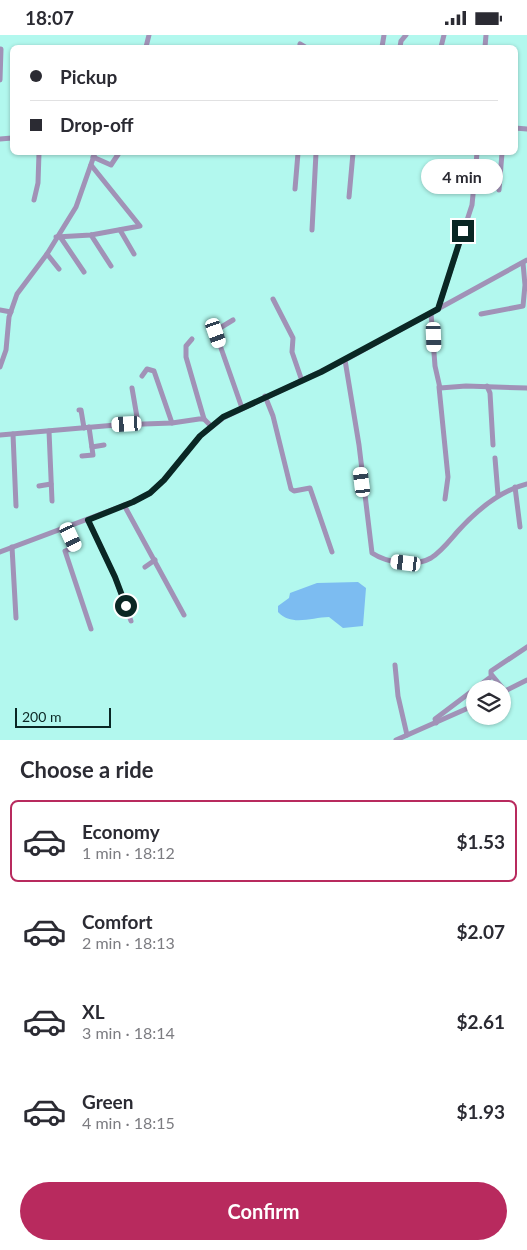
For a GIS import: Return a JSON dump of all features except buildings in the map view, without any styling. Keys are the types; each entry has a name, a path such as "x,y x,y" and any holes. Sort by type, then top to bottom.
{"street":[{"path":"0,80 1,49"},
{"path":"34,199 38,183 39,155"},
{"path":"0,367 11,311 22,285 58,238 76,207 94,155 111,165 118,155"},
{"path":"295,189 298,155"},
{"path":"312,230 316,155"},
{"path":"349,197 353,155"},
{"path":"438,309 472,205 477,155"},
{"path":"499,191 502,155"},
{"path":"58,238 120,231 138,228 140,225 91,165"},
{"path":"120,231 134,254"},
{"path":"91,235 111,266"},
{"path":"58,238 84,272"},
{"path":"46,253 59,269"},
{"path":"0,552 124,505 156,487 211,426 265,396 302,381 345,359 525,262 523,306 481,314"},
{"path":"272,299 293,338 292,352 302,381"},
{"path":"0,310 11,311"},
{"path":"431,313 448,477 445,499"},
{"path":"233,320 215,331 242,408"},
{"path":"192,339 186,345 186,357 204,419 211,426"},
{"path":"345,359 359,445 372,553 389,561 406,563 419,562 430,558 446,546 473,516 498,495 527,483"},
{"path":"142,376 147,369 154,371 172,423"},
{"path":"439,387 443,389 487,386 527,388"},
{"path":"487,386 490,393 493,445"},
{"path":"132,389 138,423"},
{"path":"265,396 273,416 291,489 294,491 310,489 332,552"},
{"path":"79,410 81,409 87,428 93,455 82,456"},
{"path":"0,435 204,419"},
{"path":"49,431 52,501"},
{"path":"13,434 16,506"},
{"path":"92,447 104,445"},
{"path":"495,458 498,495"},
{"path":"40,486 51,484"},
{"path":"515,487 520,527"},
{"path":"124,505 184,615"},
{"path":"88,520 115,577 131,621"},
{"path":"66,527 76,547 65,551 91,629"},
{"path":"12,547 16,619"},
{"path":"145,567 154,560"},
{"path":"496,680 491,671 527,647"},
{"path":"395,665 398,696 407,735"},
{"path":"486,680 492,675"},
{"path":"511,687 527,680"},
{"path":"436,723 435,719 466,696"},
{"path":"396,740 466,709"}],"water":[{"path":"358,582 366,588 363,626 343,628 329,617 296,620 284,617 278,612 278,606 289,598 290,593 317,583"}],"route":[{"path":"126,606 115,577 88,520 150,493 176,467 200,436 223,417 265,396 321,372 438,309 463,231"}]}
